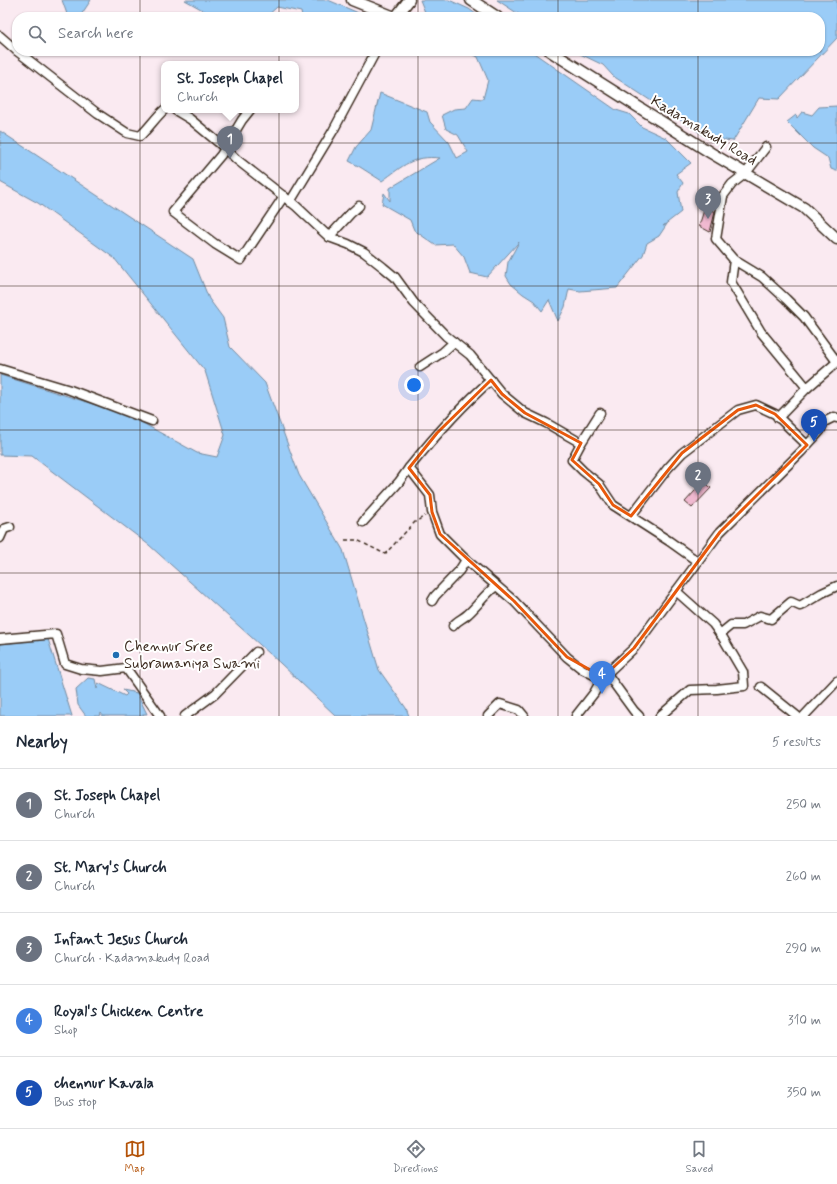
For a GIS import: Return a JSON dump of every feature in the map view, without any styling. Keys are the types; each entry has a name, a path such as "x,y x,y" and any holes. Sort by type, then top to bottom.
{"street":[{"path":"352,0 382,12"},
{"path":"400,12 409,0"},
{"path":"471,0 489,12"},
{"path":"0,36 12,47"},
{"path":"23,56 98,114 126,133 140,136 161,113"},
{"path":"248,113 221,155 173,212 215,244 241,260 287,199 333,131 373,56"},
{"name":"Kadamakudy Road","path":"558,56 711,153 804,208 837,239"},
{"path":"180,113 190,119 236,159 287,199 329,237 364,252 395,277 414,303 454,342 470,355 502,394 525,413 581,443"},
{"path":"766,147 746,173 732,184 723,196 716,239 734,260 762,277 804,317 837,362 807,388 778,418"},
{"path":"329,237 359,206"},
{"path":"734,260 732,282 761,332 807,388"},
{"path":"420,367 443,352 454,342"},
{"path":"0,369 70,390 152,421"},
{"path":"362,522 399,482 437,433 490,380"},
{"path":"631,516 668,468 682,453 738,410 756,405 775,414 807,445"},
{"path":"600,413 572,460 599,484 613,506 631,516 697,561"},
{"path":"576,716 605,676 634,648 697,561 720,532 763,488 790,464 820,431 824,422 834,417 837,418"},
{"path":"409,468 430,495 432,512 440,534 466,560 514,601 567,657 582,669 605,676 639,716"},
{"path":"0,538 4,529 10,527"},
{"path":"432,602 435,596 459,571 466,560"},
{"path":"453,626 456,622 467,615 496,586"},
{"path":"720,634 731,625 743,625 760,616 771,619 791,602 800,606 837,586"},
{"path":"660,716 690,690 744,686 743,672 713,624 676,591"},
{"path":"0,640 56,634 65,664 81,669 102,671 126,668 160,716"},
{"path":"185,716 216,694 256,652"},
{"path":"804,716 836,685"},
{"path":"761,687 797,716"},
{"path":"488,716 500,704 519,710 524,716"}],"path":[{"path":"345,540 357,540 385,554 415,522 432,512"}],"highlighted area":[{"path":"491,380 502,394 525,413 581,443 572,460 599,484 613,505 631,516 682,453 738,410 756,405 775,414 807,445 720,532 634,648 603,677 567,657 514,601 440,534 432,512 430,495 409,468 437,433"}],"water":[{"path":"62,0 91,0 83,12 66,12"},
{"path":"185,0 328,0 356,12 301,12 277,7 272,12 206,12"},
{"path":"420,0 449,0 473,12 425,12"},
{"path":"497,0 837,0 837,38 825,51 825,12 515,12"},
{"path":"476,56 538,56 616,110 629,114 642,127 666,138 691,163 676,174 683,183 678,192 681,212 663,226 667,224 659,236 647,243 643,255 617,288 580,291 569,289 565,307 558,321 549,300 542,311 534,301 511,284 506,276 508,262 519,242 487,277 470,273 464,257 453,244 435,245 414,230 410,220 382,204 384,193 390,201 390,188 440,158 422,158 415,160 402,166 382,181 349,161 356,147 371,130 380,93 427,112 430,122 449,142 457,158 468,152 458,135 446,129 442,115 454,109 466,108 473,98 483,99 488,80 478,57"},
{"path":"584,56 820,56 779,99 759,98 733,141 708,138 613,76 603,65"},
{"path":"837,106 836,171 831,169 828,158 813,148 787,122 796,115 797,118 802,112 812,115 819,107"},
{"path":"0,131 193,259 209,299 223,318 230,347 265,383 299,475 343,550 379,670 406,708 409,716 336,716 280,663 149,545 32,456 0,455 0,375 128,415 197,453 217,457 225,435 205,371 114,258 38,203 0,182"},
{"path":"48,639 72,716 0,716 0,644"},
{"path":"88,678 95,679 97,689 98,683 125,696 127,694 123,690 137,693 147,714 143,714 144,716 103,716 101,713 100,716 86,716 78,705 76,689"}],"building":[{"path":"705,207 715,212 710,232 699,226"},
{"path":"704,481 711,488 692,508 685,502"}],"place":[{"name":"St. Joseph Chapel","path":"230,159"},
{"name":"Infant Jesus Church","path":"708,219"},
{"name":"chennur Kavala","path":"814,442"},
{"name":"St. Mary's Church","path":"698,495"},
{"name":"Chennur Sree Subramaniya Swami","path":"116,655"},
{"name":"Royal's Chicken Centre","path":"602,694"}]}
